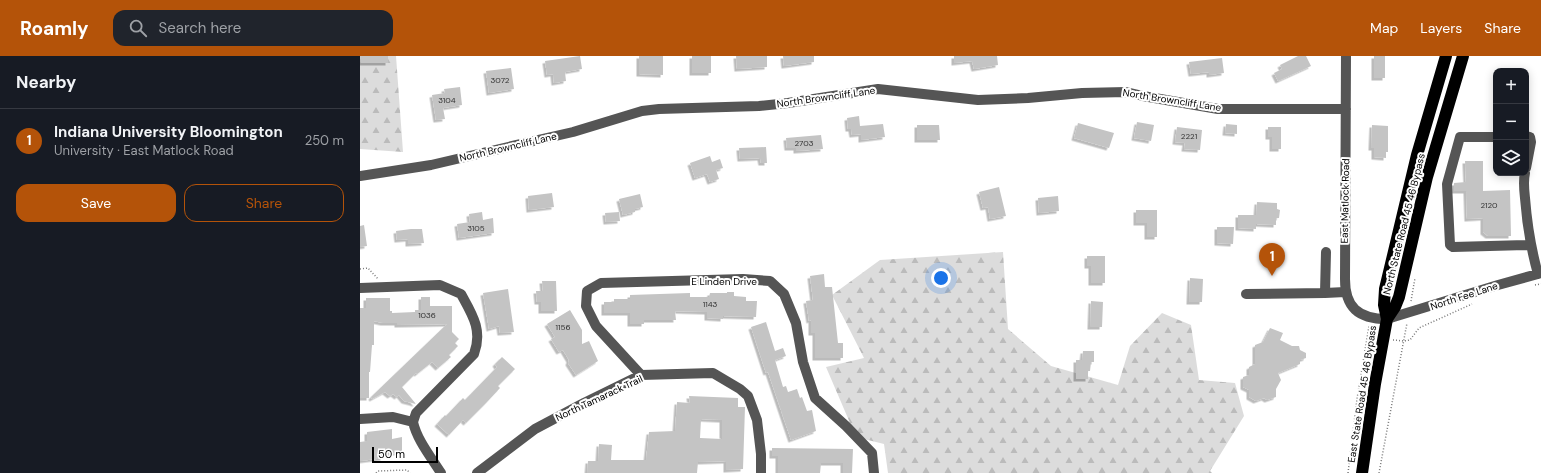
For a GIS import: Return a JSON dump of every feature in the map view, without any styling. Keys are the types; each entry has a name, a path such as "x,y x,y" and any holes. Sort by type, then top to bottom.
{"highway":[{"name":"North State Road 45 46 Bypass","path":"1387,319 1384,305 1384,294 1395,244 1417,155 1446,56"},
{"name":"North State Road 45 46 Bypass","path":"1387,319 1395,307 1399,297 1427,177 1463,56"},
{"name":"East State Road 45 46 Bypass","path":"1362,473 1371,407 1387,319"}],"street":[{"name":"East Matlock Road","path":"1346,56 1345,292 1349,304 1357,312 1368,316 1387,319"},
{"name":"North Browncliff Lane","path":"360,176 432,164 508,147 573,132 642,111 659,109 759,106 878,89 978,100 1028,98 1082,93 1126,92 1156,99 1218,109 1346,109"},
{"path":"1493,137 1460,138 1447,184 1450,245 1453,247 1530,244"},
{"path":"1529,137 1531,142 1529,152"},
{"path":"1525,176 1524,186 1530,244 1540,277"},
{"path":"1325,293 1326,252"},
{"name":"North Fee Lane","path":"1387,319 1498,284 1540,277"},
{"name":"E Linden Drive","path":"641,375 596,326 586,306 587,291 601,283 743,279 770,281 784,294 796,323 803,362 815,398 846,426 872,453 874,473"},
{"path":"360,288 440,285 461,294 472,315 477,330 477,345 474,354 416,413 413,422 420,440 441,473"},
{"path":"1246,294 1345,292"},
{"name":"North Tamarack Trail","path":"477,473 535,429 641,375 713,373 740,389 748,396 757,420 761,454 761,473"},
{"path":"360,419 393,417 413,422"}],"path":[{"path":"360,269 368,268 385,286"},
{"path":"1379,473 1415,276"},
{"path":"1533,286 1540,277"},
{"path":"1404,341 1410,340 1419,328 1442,316 1476,302"},
{"path":"1348,473 1357,399 1368,336"},
{"path":"376,473 378,471 406,470 410,473"}],"green space":[{"path":"360,56 396,56 403,152 360,149"},
{"path":"1003,252 1008,329 1051,366 1118,385 1130,346 1162,313 1191,325 1199,380 1235,383 1244,416 1210,471 1212,473 888,473 884,444 856,437 826,367 864,358 832,295 880,260"}],"building":[{"path":"360,56 388,56 388,63 361,63"},
{"path":"580,56 582,69 565,72 566,81 554,83 553,74 547,75 545,61"},
{"path":"639,56 663,56 663,75 639,74"},
{"path":"692,56 711,56 711,73 692,73"},
{"path":"736,56 767,56 767,67 737,69"},
{"path":"783,56 814,56 814,62 784,66"},
{"path":"954,56 997,56 998,65 974,69 972,61 954,63"},
{"path":"1298,56 1306,56 1311,66 1278,81 1274,73 1282,69 1280,65"},
{"path":"1374,56 1385,56 1385,78 1374,78"},
{"path":"1222,58 1224,73 1209,75 1209,72 1191,74 1189,62"},
{"path":"511,68 514,89 489,93 486,71"},
{"path":"460,87 462,105 443,108 445,119 436,120 432,95 445,93 444,89"},
{"path":"859,116 860,126 883,124 885,137 861,140 861,134 852,135 851,129 848,129 847,118"},
{"path":"1137,122 1154,125 1151,141 1134,138"},
{"path":"1078,123 1114,133 1109,148 1074,138"},
{"path":"1226,124 1237,125 1237,134 1225,133"},
{"path":"917,125 939,125 940,140 917,140"},
{"path":"1372,125 1388,126 1388,152 1386,152 1386,158 1374,157 1374,148 1371,148"},
{"path":"1177,127 1202,130 1200,150 1184,149 1185,143 1175,142"},
{"path":"1268,127 1281,127 1281,149 1272,149 1272,137 1268,137"},
{"path":"821,135 823,149 796,151 796,148 787,148 786,138"},
{"path":"766,147 767,163 761,163 760,158 740,159 739,148"},
{"path":"710,156 712,162 720,159 723,168 716,170 719,179 710,182 707,174 695,178 690,163"},
{"path":"1465,161 1483,161 1483,191 1510,190 1511,236 1488,236 1483,232 1483,218 1467,219 1466,191 1454,191 1454,183 1466,182"},
{"path":"999,187 1006,216 990,219 988,207 983,208 979,192"},
{"path":"552,193 554,207 529,210 528,196"},
{"path":"640,194 643,207 635,209 635,212 623,215 619,199"},
{"path":"1058,196 1059,211 1039,213 1038,198"},
{"path":"1257,202 1277,203 1277,209 1280,210 1279,218 1276,218 1276,225 1256,224 1256,229 1238,228 1238,215 1256,215"},
{"path":"1136,210 1157,210 1157,237 1147,237 1147,223 1136,223"},
{"path":"482,212 483,220 493,218 494,233 459,238 457,224 470,222 469,214"},
{"path":"619,212 620,221 606,222 605,213"},
{"path":"364,225 367,246 360,247 360,226"},
{"path":"1217,227 1234,227 1233,244 1217,243"},
{"path":"422,229 424,243 408,244 408,239 397,240 396,231"},
{"path":"1087,256 1105,256 1105,283 1091,283 1091,266 1087,266"},
{"path":"824,274 825,287 832,287 838,343 843,343 843,358 815,358 815,333 811,333 811,320 809,321 806,301 813,300 810,276"},
{"path":"1190,278 1203,279 1202,302 1189,302"},
{"path":"542,281 556,281 557,311 541,311 541,302 537,302 536,291 543,291"},
{"path":"508,289 514,332 500,333 499,326 489,329 483,293"},
{"path":"734,292 734,296 746,297 746,301 757,301 756,317 723,316 723,319 707,318 707,312 675,311 676,320 644,320 644,324 630,324 630,313 604,313 604,302 614,302 614,299 630,299 630,295 690,293 690,297 709,297 710,293"},
{"path":"421,297 430,297 430,306 452,306 452,332 459,339 455,343 458,346 449,355 451,357 438,368 432,362 417,374 416,373 402,387 416,404 404,401 399,395 397,397 393,394 390,396 385,392 372,399 371,397 447,324 397,325 397,323 383,323 374,321 374,345 372,345 369,372 369,398 360,398 360,308 366,308 366,298 390,298 390,311 392,311 392,313 415,312 415,310 421,310"},
{"path":"1091,301 1103,302 1102,327 1090,327"},
{"path":"570,310 582,330 582,344 589,341 598,361 576,375 568,363 569,360 563,350 559,352 551,339 555,337 547,324"},
{"path":"766,322 775,351 783,348 786,356 775,360 783,387 786,386 788,392 797,389 800,398 802,397 807,411 812,410 816,431 791,440 768,372 766,373 751,327"},
{"path":"1270,328 1283,333 1280,340 1292,346 1299,346 1300,350 1306,353 1306,358 1300,360 1300,364 1278,373 1281,380 1276,389 1276,397 1267,400 1264,398 1256,401 1249,397 1249,390 1243,387 1243,377 1249,375 1249,367 1255,364 1255,345 1263,342"},
{"path":"1083,351 1094,351 1094,362 1091,362 1090,371 1088,371 1088,379 1076,379 1076,360 1082,360"},
{"path":"502,357 515,369 498,386 500,388 466,423 463,420 449,435 437,424 463,398 465,400 497,367 495,364"},
{"path":"689,396 738,398 738,407 745,407 743,469 726,470 726,461 698,462 697,473 587,473 588,461 598,461 599,444 612,445 611,460 646,460 649,432 675,431 677,402 690,403","holes":["701,419 722,420 722,439 700,438"]},
{"path":"392,429 392,439 402,437 402,452 383,455 383,458 360,461 360,442 367,441 367,432"},
{"path":"772,448 853,449 852,473 843,473 843,463 821,463 820,473 778,473 778,456 772,456"}],"place":[{"name":"Indiana University Bloomington","path":"1272,276"}]}
